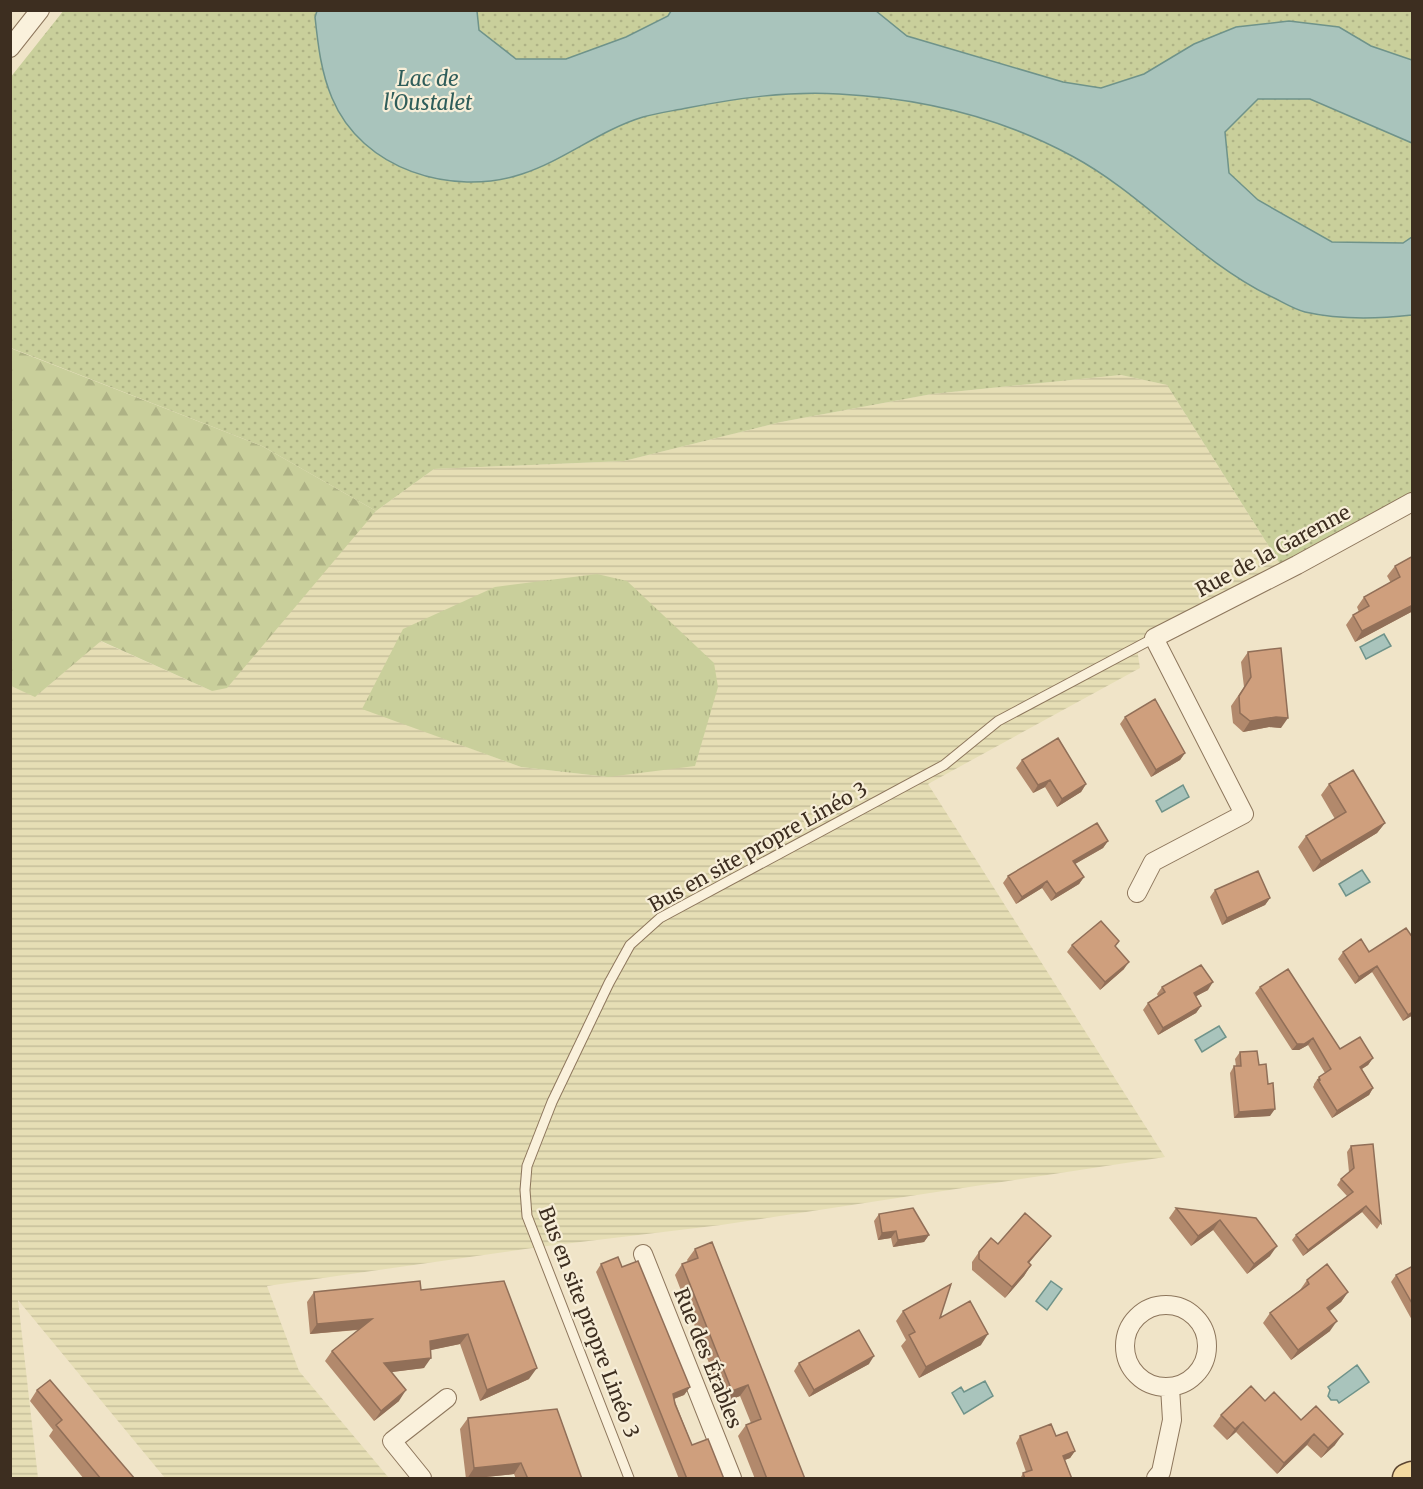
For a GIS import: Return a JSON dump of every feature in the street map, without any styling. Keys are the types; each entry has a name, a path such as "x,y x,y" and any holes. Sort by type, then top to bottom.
{"main road":[{"path":"1407,1479 1413,1476"}],"street":[{"path":"10,48 40,10"},
{"name":"Rue de la Garenne","path":"1154,638 1297,565 1413,502"},
{"path":"1137,892 1153,862 1244,814 1154,638"},
{"name":"Rue des Érables","path":"643,1254 732,1479"},
{"path":"1165,1305 1179,1307 1191,1314 1200,1324 1206,1336 1203,1363 1184,1383 1170,1387 1145,1382 1128,1362 1124,1349 1125,1336 1131,1324 1139,1314 1151,1307 1165,1305"},
{"path":"1156,1479 1161,1472 1172,1420 1170,1387"},
{"path":"422,1479 392,1441 447,1398"}],"lane":[{"name":"Bus en site propre Linéo 3","path":"629,1479 527,1216 525,1190 527,1166 552,1102 609,983 630,945 660,918 944,765 998,721 1154,638"}],"shaded area":[{"path":"1121,375 1167,385 1280,564 1136,642 1140,668 928,784 1165,1157 721,1225 539,1247 267,1286 299,1371 389,1478 165,1478 18,1300 38,1478 11,1478 10,686 36,696 100,641 212,691 376,511 434,469 624,461 781,422 932,394","holes":["362,708 608,777 521,767"]}],"green space":[{"path":"64,10 1412,11 1412,494 1280,564 1167,385 1121,375 932,394 781,422 624,461 434,469 376,511 262,446 11,348 10,78"},
{"path":"10,348 262,446 376,511 227,688 212,691 101,641 35,697 11,686"},
{"path":"597,574 627,581 714,663 718,687 695,766 608,777 521,767 362,709 403,629 495,587"}],"water":[{"name":"Lac de l'Oustalet","path":"317,11 477,11 479,30 516,59 566,59 626,37 668,16 671,11 876,11 907,36 1063,82 1101,88 1144,74 1194,44 1236,27 1289,21 1339,27 1371,46 1412,60 1412,143 1310,99 1258,99 1225,132 1229,173 1258,200 1332,242 1403,243 1412,237 1412,315 1345,318 1318,315 1296,309 1243,281 1218,264 1123,189 1072,156 1017,130 988,120 899,100 820,93 744,98 643,117 612,129 553,161 522,174 495,180 467,182 439,179 412,172 387,160 364,143 346,123 332,98 325,78 317,38 315,17"},
{"path":"1384,634 1391,646 1366,659 1360,647"},
{"path":"1183,785 1189,797 1162,812 1156,801"},
{"path":"1362,870 1370,882 1346,896 1339,884"},
{"path":"1219,1026 1226,1037 1202,1052 1195,1040"},
{"path":"1051,1281 1062,1289 1047,1310 1036,1301"},
{"path":"1357,1365 1369,1382 1339,1403 1337,1400 1331,1400 1328,1396 1330,1390 1328,1387"},
{"path":"985,1381 993,1396 964,1414 952,1393 961,1387 964,1392"}],"building":[{"path":"1413,556 1413,605 1362,631 1353,615 1369,606 1364,597 1400,577 1395,566"},
{"path":"1281,648 1288,718 1276,717 1250,721 1240,713 1239,696 1251,677 1248,652"},
{"path":"1155,699 1185,753 1156,770 1125,717"},
{"path":"1058,738 1086,784 1062,799 1050,780 1038,785 1022,760"},
{"path":"1353,770 1385,823 1321,861 1306,836 1346,812 1329,784"},
{"path":"1097,823 1108,841 1073,861 1084,877 1056,894 1047,881 1022,897 1008,876"},
{"path":"1258,871 1270,898 1227,918 1215,890"},
{"path":"1101,921 1119,941 1115,946 1129,962 1105,982 1072,945"},
{"path":"1406,928 1413,938 1413,1012 1408,1015 1377,966 1359,977 1343,952 1361,939 1369,952"},
{"path":"1201,965 1213,982 1194,993 1201,1006 1163,1028 1148,1003 1165,992 1162,987"},
{"path":"1288,969 1340,1049 1360,1037 1373,1058 1360,1067 1373,1088 1337,1111 1318,1080 1331,1069 1313,1038 1304,1044 1297,1044 1260,987"},
{"path":"1257,1051 1259,1065 1266,1064 1268,1084 1273,1083 1275,1109 1239,1112 1234,1066 1241,1066 1240,1052"},
{"path":"1373,1144 1381,1223 1366,1206 1308,1250 1296,1235 1353,1192 1341,1179 1354,1168 1351,1146"},
{"path":"913,1208 929,1235 898,1240 896,1231 882,1233 879,1214"},
{"path":"1176,1208 1256,1218 1277,1246 1254,1264 1220,1220 1198,1236"},
{"path":"1025,1213 1051,1236 1028,1262 1031,1265 1012,1287 979,1259 979,1252 991,1238 998,1244"},
{"path":"712,1242 805,1479 767,1479 746,1425 761,1419 748,1385 732,1391 682,1264 698,1258 695,1249"},
{"path":"618,1257 622,1267 638,1261 690,1387 673,1394 675,1404 692,1445 708,1439 724,1479 687,1479 601,1264"},
{"path":"1327,1264 1348,1292 1327,1308 1337,1321 1298,1350 1270,1313 1309,1284 1307,1280"},
{"path":"1413,1266 1413,1305 1396,1275"},
{"path":"420,1281 421,1290 504,1281 537,1368 487,1390 468,1334 430,1341 431,1358 384,1363 406,1390 381,1411 332,1351 372,1319 317,1324 314,1292"},
{"path":"951,1284 940,1318 970,1301 988,1334 926,1367 909,1335 915,1332 903,1311"},
{"path":"859,1330 874,1356 814,1390 799,1363"},
{"path":"50,1380 135,1479 101,1479 56,1425 62,1420 37,1390"},
{"path":"1251,1386 1265,1401 1274,1392 1301,1420 1316,1406 1343,1434 1328,1448 1314,1434 1284,1463 1243,1422 1235,1429 1221,1415"},
{"path":"557,1409 582,1479 528,1479 521,1463 474,1468 468,1418"},
{"path":"1051,1424 1056,1436 1067,1432 1075,1451 1063,1456 1072,1479 1025,1479 1023,1473 1032,1470 1020,1436"}]}
